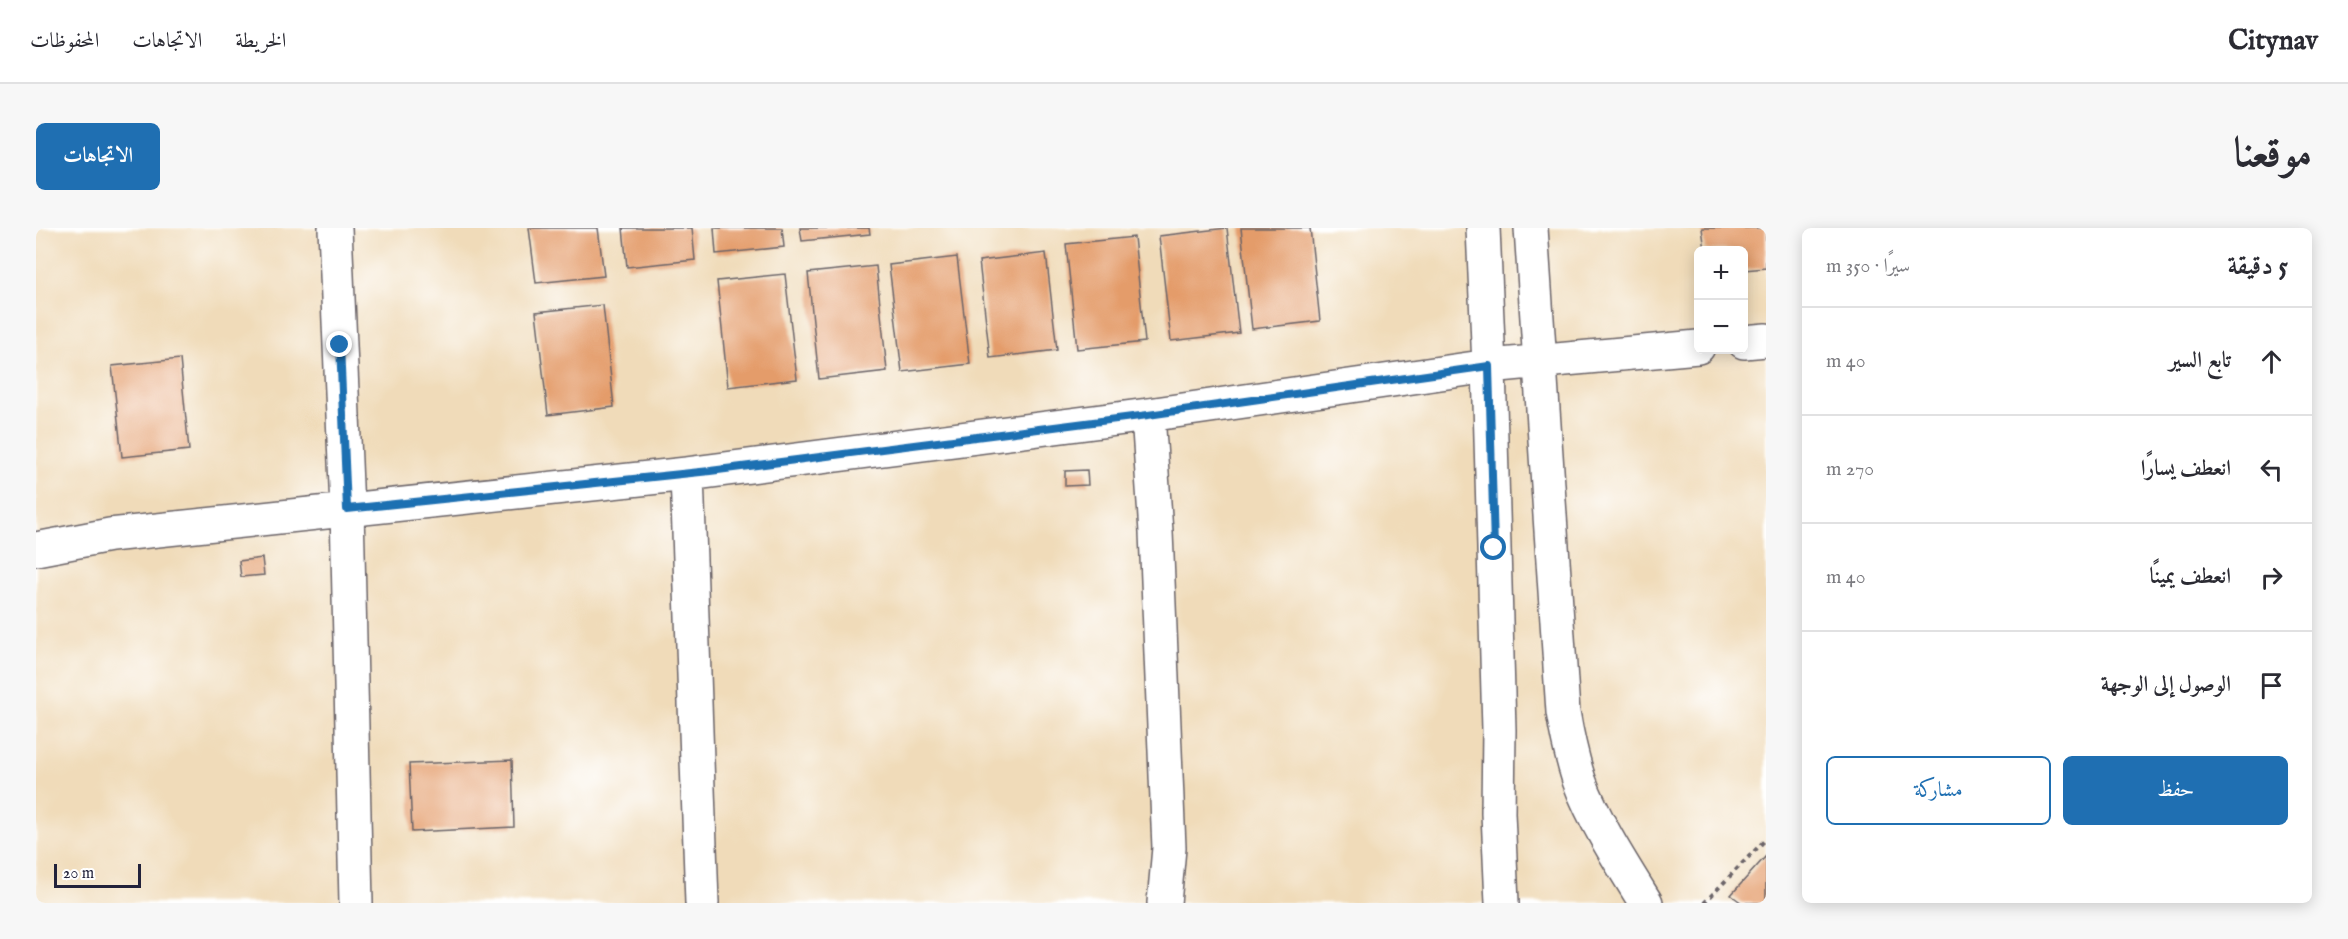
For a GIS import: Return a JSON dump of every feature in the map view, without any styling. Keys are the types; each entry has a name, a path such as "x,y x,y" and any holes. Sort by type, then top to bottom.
{"street":[{"path":"335,228 347,509 356,903"},
{"path":"1483,228 1489,366 1499,730 1498,813 1502,903"},
{"path":"1532,228 1563,712 1569,747 1580,782 1595,815 1646,903"},
{"path":"1748,342 1766,340"},
{"path":"36,549 110,535 687,474 1148,415 1489,366 1694,347"},
{"path":"1148,415 1156,532 1169,848 1164,903"},
{"path":"687,474 702,903"}],"path":[{"path":"1704,903 1766,839"}],"building":[{"path":"529,228 598,228 604,276 536,283"},
{"path":"623,228 692,228 695,260 627,267"},
{"path":"714,228 782,228 784,247 716,254"},
{"path":"800,228 869,228 870,234 802,241"},
{"path":"1227,228 1239,333 1171,341 1159,236"},
{"path":"1241,228 1310,228 1320,321 1252,329"},
{"path":"1702,228 1766,228 1766,268 1748,270 1748,246 1704,246"},
{"path":"1134,237 1145,342 1077,349 1066,244"},
{"path":"1046,253 1057,350 990,358 979,261"},
{"path":"957,257 970,364 902,372 889,265"},
{"path":"876,266 887,371 819,379 808,273"},
{"path":"785,274 797,379 728,387 717,281"},
{"path":"603,305 614,407 548,415 536,312"},
{"path":"180,359 189,450 122,457 112,366"},
{"path":"1087,470 1088,485 1065,486 1065,471"},
{"path":"262,558 264,575 241,577 239,561"},
{"path":"512,760 514,827 412,832 409,764"},
{"path":"1766,856 1766,903 1742,903 1731,895"}],"route":[{"path":"340,345 347,509 710,471 1148,415 1489,366 1494,548"}]}
